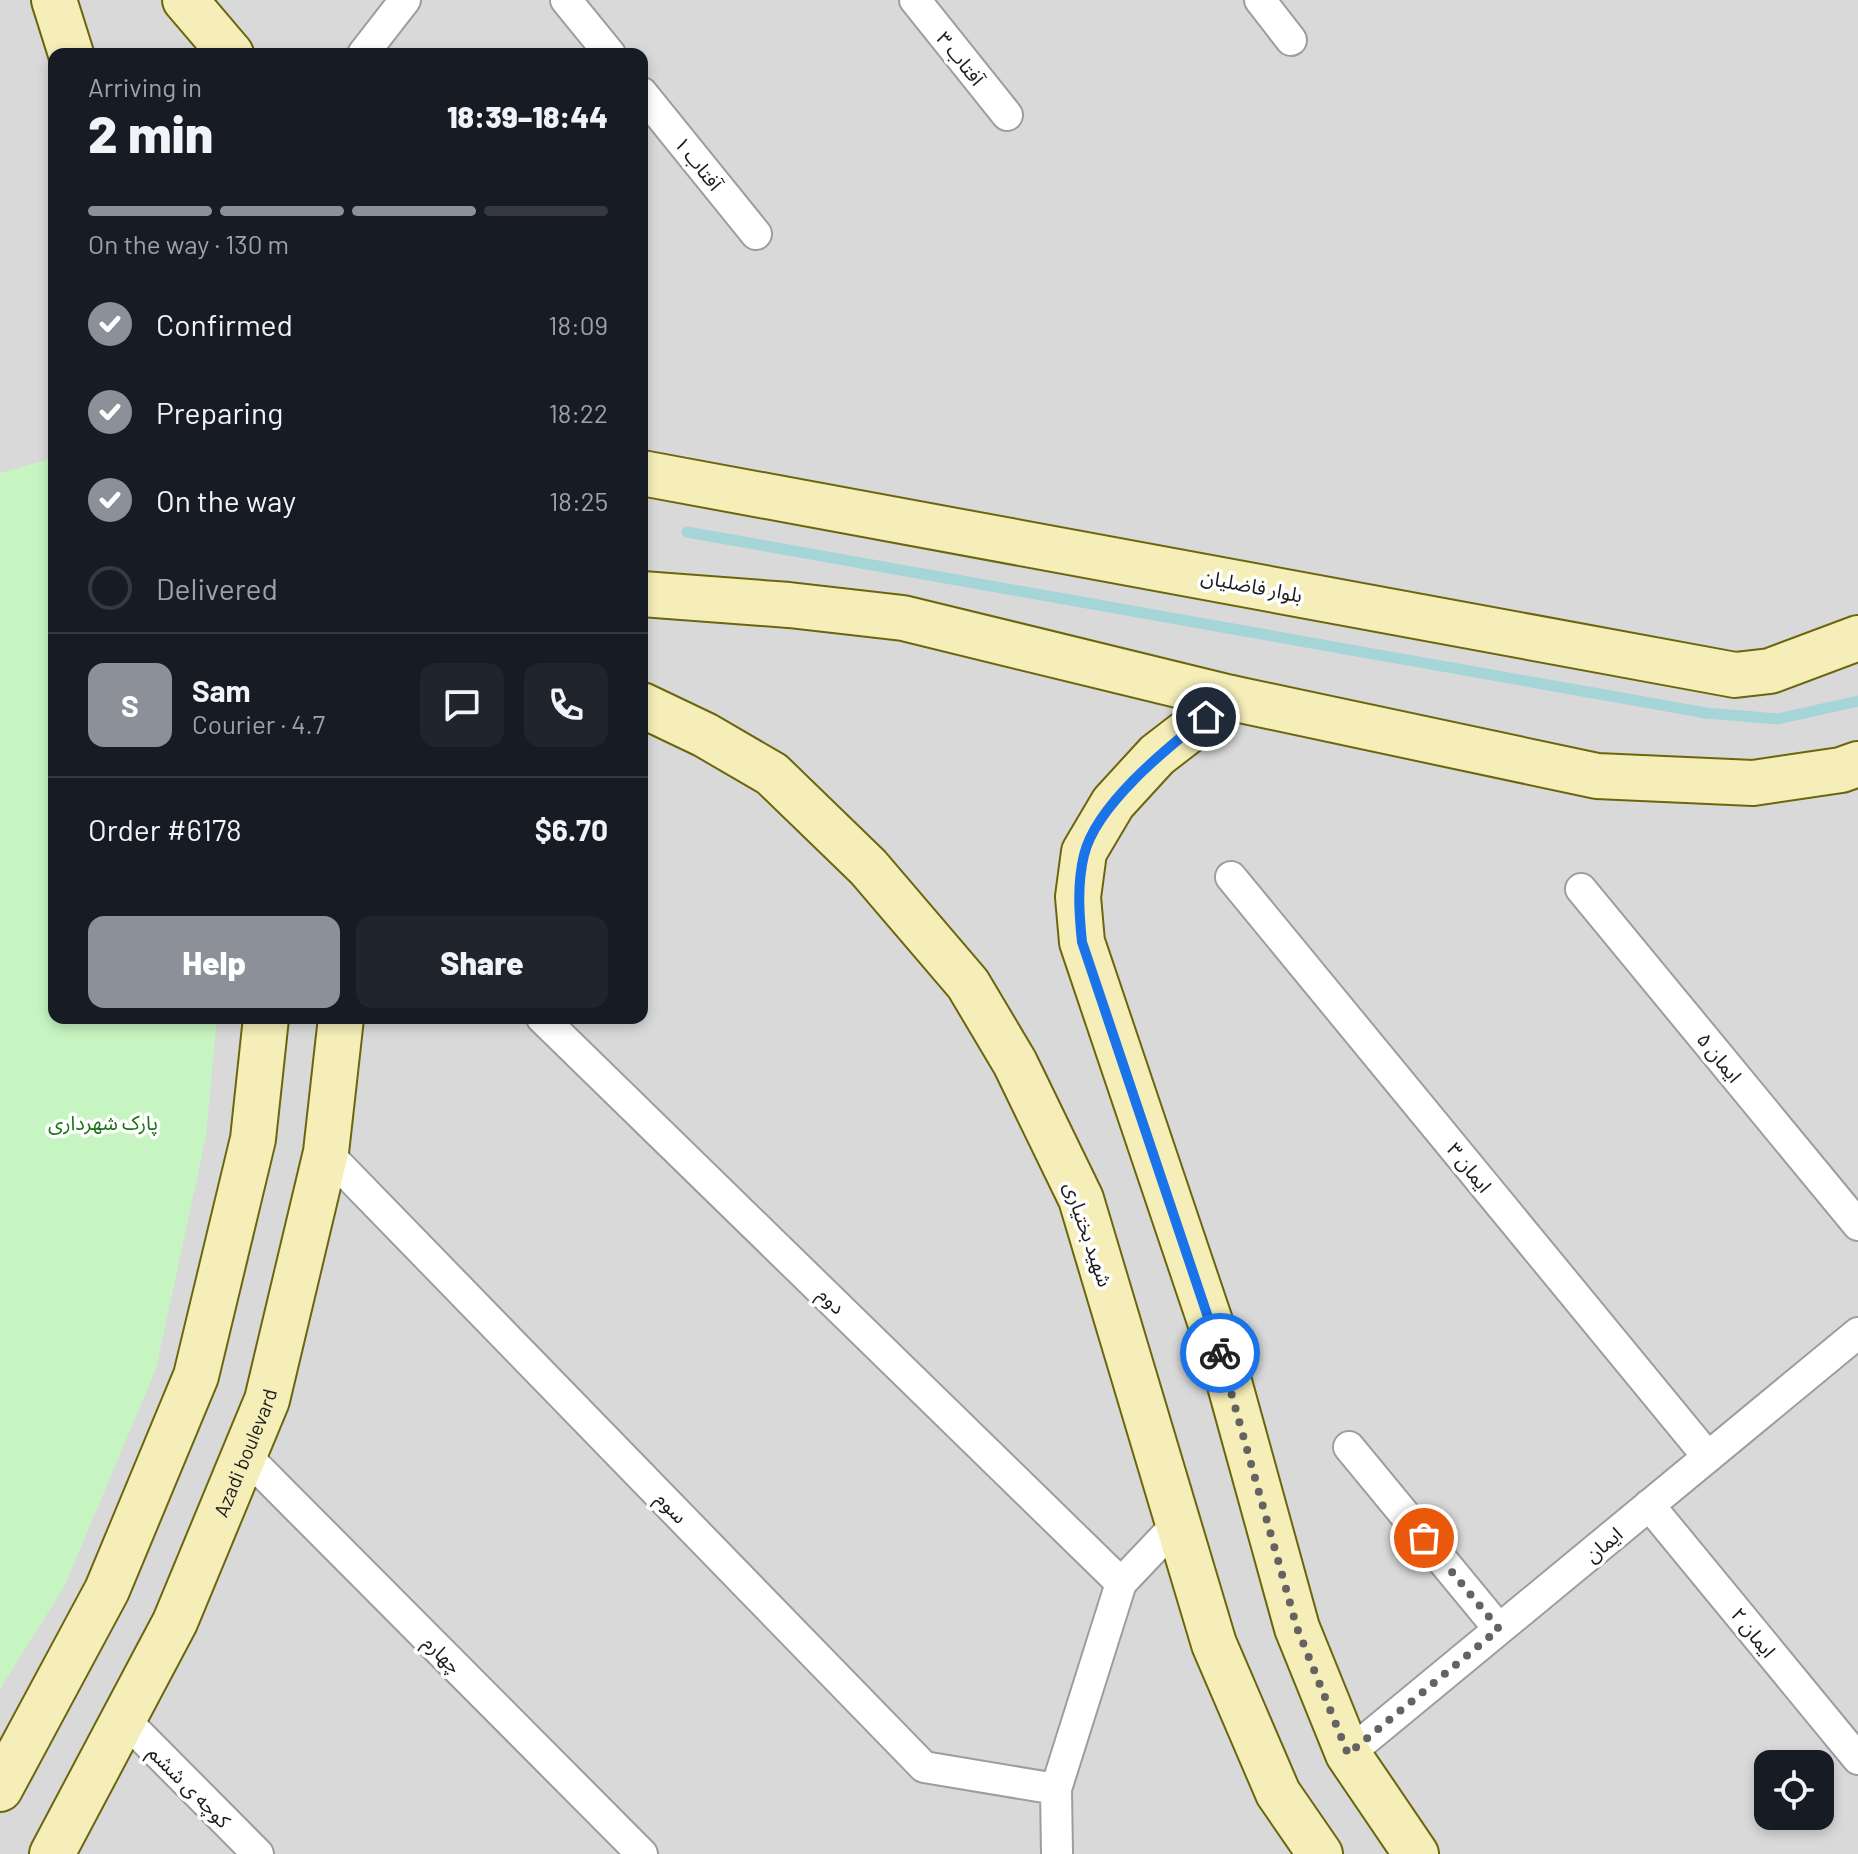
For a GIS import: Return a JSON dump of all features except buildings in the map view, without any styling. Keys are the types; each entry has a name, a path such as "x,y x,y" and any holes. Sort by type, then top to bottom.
{"main road":[{"path":"54,0 69,48"},
{"path":"185,0 226,48"},
{"name":"بلوار فاضلیان","path":"648,474 1735,675 1770,671 1858,638"},
{"path":"648,594 789,605 903,618 1231,698 1597,776 1753,783 1841,770 1858,764"},
{"path":"1231,698 1157,755 1113,803 1084,852 1078,897 1082,942 1223,1360 1297,1628 1348,1754 1416,1854"},
{"name":"شهید بختیاری","path":"648,708 705,735 772,774 868,867 968,984 1015,1063 1081,1199 1214,1644 1278,1793 1320,1854"},
{"path":"0,1789 107,1590 196,1376 253,1139 265,1024"},
{"name":"Azadi boulevard","path":"52,1854 175,1622 267,1400 326,1152 340,1024"}],"street":[{"path":"368,48 405,0"},
{"path":"566,0 605,48"},
{"name":"آفتاب ۳","path":"915,0 1007,115"},
{"path":"1260,0 1291,40"},
{"name":"آفتاب ۱","path":"648,100 756,234"},
{"name":"ایمان ۳","path":"1231,877 1708,1457"},
{"name":"ایمان ۵","path":"1581,889 1858,1225"},
{"name":"دوم","path":"548,1024 1121,1583"},
{"name":"سوم","path":"326,1152 924,1767 1056,1789"},
{"name":"ایمان","path":"1348,1754 1858,1333"},
{"path":"1349,1447 1499,1629"},
{"name":"چهارم","path":"245,1455 642,1854"},
{"name":"ایمان ۲","path":"1649,1505 1858,1759"},
{"path":"1057,1854 1056,1789 1121,1583 1179,1522"},
{"name":"کوچه ی ششم","path":"123,1718 258,1854"}],"shaded area":[{"path":"0,0 1858,0 1858,1854 0,1854"}],"green space":[{"name":"پارک شهرداری","path":"48,460 48,1024 216,1024 206,1136 156,1369 64,1587 0,1689 0,473"}],"waterway":[{"path":"687,532 1706,713 1778,719 1858,701"}],"way so far":[{"path":"1220,1353 1297,1628 1348,1754 1499,1629 1424,1538"}],"route":[{"path":"1206,717 1157,755 1113,803 1084,852 1078,897 1082,942 1220,1353"}]}
